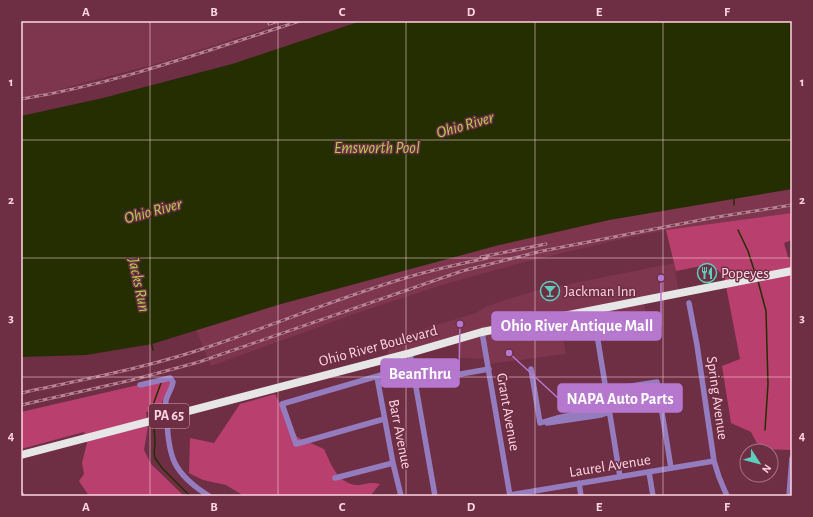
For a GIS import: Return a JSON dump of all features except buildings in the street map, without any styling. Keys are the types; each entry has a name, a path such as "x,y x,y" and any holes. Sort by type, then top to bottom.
{"highway":[{"name":"Ohio River Boulevard","path":"21,454 410,353 482,332 792,271"}],"street":[{"name":"Spring Avenue","path":"689,303 697,345 714,461 727,496"},
{"path":"593,310 620,477"},
{"name":"Grant Avenue","path":"482,332 510,495"},
{"path":"410,353 435,496"},
{"path":"416,382 489,369"},
{"path":"531,369 540,423 554,423 610,412"},
{"path":"384,419 296,444 282,404 399,371 414,370"},
{"name":"Barr Avenue","path":"377,377 384,419 401,496"},
{"path":"140,385 164,378 170,378 173,382 172,388 166,400 168,440 175,466 188,480 209,496"},
{"path":"606,390 657,382 671,468"},
{"path":"789,496 792,458"},
{"name":"Laurel Avenue","path":"510,495 714,461"},
{"path":"335,478 393,462"},
{"path":"649,472 653,496"},
{"path":"579,484 581,496"}],"shaded area":[{"path":"21,21 288,21 163,62 42,94 21,97"},
{"path":"792,189 792,213 666,230 521,263 442,285 360,312 211,366 196,330 281,304 499,245 609,220"},
{"path":"792,213 792,240 784,243 788,257 792,262 792,450 779,450 779,443 757,443 751,432 731,423 722,366 740,359 724,276 711,264 676,271 666,230"},
{"path":"674,263 679,293 643,300 650,329 598,338 597,333 563,339 566,354 488,364 487,359 460,358 456,340 384,360 394,338 476,313 485,307 505,300 539,290"},
{"path":"168,380 170,387 162,402 164,408 146,412 148,426 144,450 151,464 184,496 89,496 79,481 84,474 82,463 87,443 84,432 21,449 21,412 138,385 139,388"},
{"path":"275,394 297,437 324,449 335,472 339,476 355,485 373,483 380,484 370,496 244,496 226,485 203,480 189,473 190,438 214,443 240,404"}],"water":[{"name":"Emsworth Pool","path":"361,21 792,21 792,189 609,220 499,245 281,304 152,344 86,355 21,357 21,116 103,98 232,64"}],"waterway":[{"path":"734,199 734,205"},
{"path":"738,230 748,251 756,276"},
{"path":"758,281 766,311 768,384 765,430"},
{"name":"Jacks Run","path":"151,342 153,350"},
{"name":"Jacks Run","path":"153,416 153,405 161,383"},
{"name":"Jacks Run","path":"154,424 155,458 162,468 190,496"}],"railway":[{"path":"269,24 278,21"},
{"path":"21,99 92,85 162,65 300,21"},
{"path":"21,405 132,380 199,362 462,271 542,251 711,218 792,205"},
{"path":"481,257 546,244"},
{"path":"21,393 166,360 214,345 393,282 487,258"}],"place":[{"name":"Popeyes","path":"707,273"},
{"name":"Ohio River Antique Mall","path":"661,278"},
{"name":"Jackman Inn","path":"550,291"},
{"name":"BeanThru","path":"460,324"},
{"name":"NAPA Auto Parts","path":"509,353"}],"water label":[{"name":"Ohio River","path":"465,125"},
{"name":"Ohio River","path":"153,211"}]}
